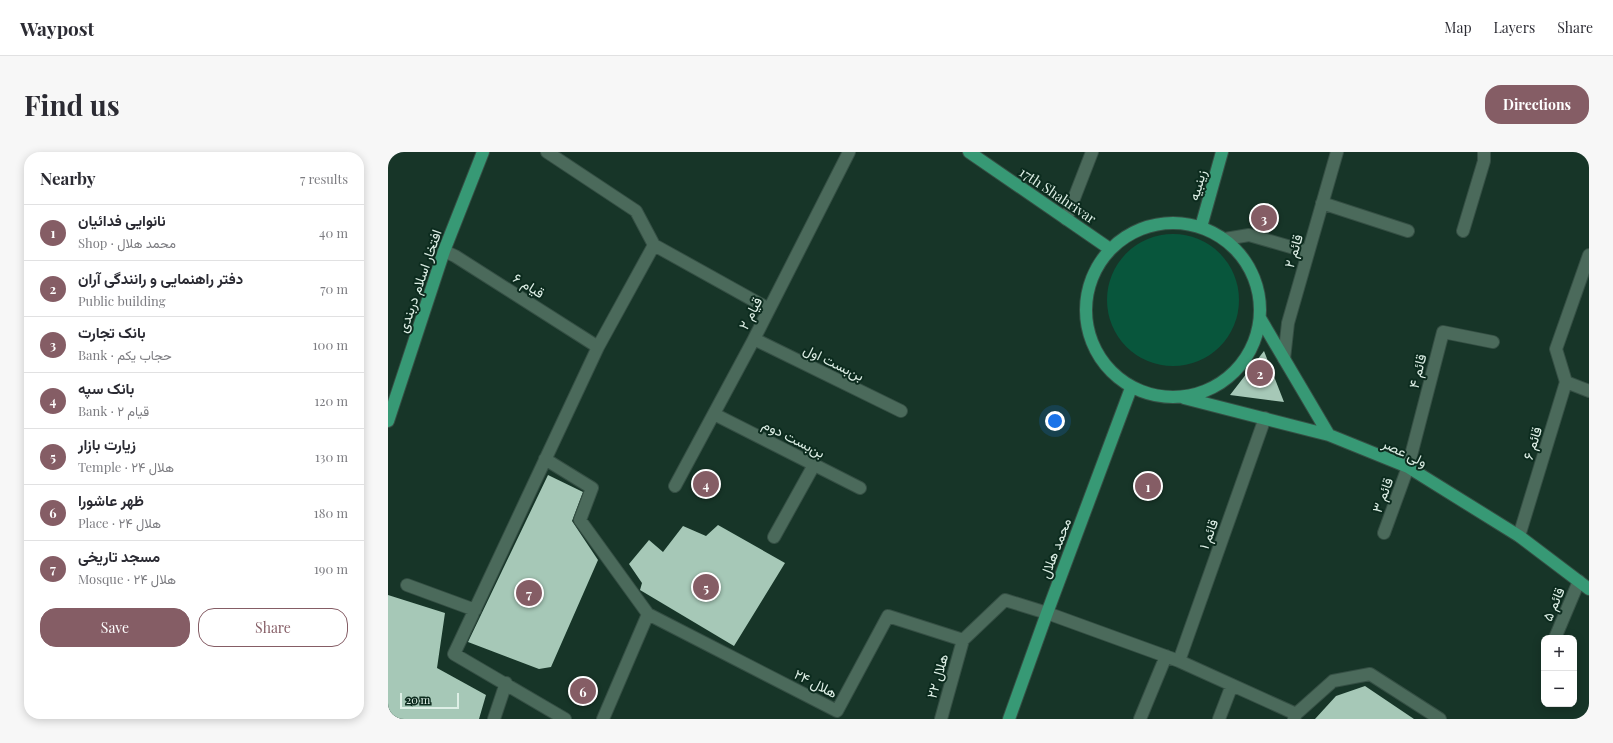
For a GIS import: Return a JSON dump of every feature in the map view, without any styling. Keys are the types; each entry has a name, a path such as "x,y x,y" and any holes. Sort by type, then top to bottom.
{"main road":[{"name":"افتخار اسلام دربندی","path":"388,421 444,251 483,152"},
{"name":"زینبیه","path":"1201,227 1222,152"},
{"name":"17th Shahrivar","path":"973,153 1066,219 1110,248"},
{"path":"1177,222 1201,227 1225,239 1243,257 1256,280 1261,306 1260,318 1258,332 1248,357 1230,376 1208,390 1183,397 1156,396 1132,388 1110,371 1094,349 1086,324 1086,296 1094,270 1110,248 1129,234 1152,224 1177,222"},
{"path":"1260,318 1329,434"},
{"name":"محمد هلال","path":"1010,719 1047,613 1132,388"},
{"name":"ولی عصر","path":"1183,397 1329,434 1408,467 1519,536 1589,588"}],"street":[{"path":"547,152 636,211 654,245 769,309"},
{"name":"قیام ۲","path":"675,486 754,339 849,152"},
{"path":"1066,219 1092,152"},
{"name":"قائم ۲","path":"1284,359 1288,323 1337,152"},
{"path":"1463,230 1484,161 1484,152"},
{"path":"1322,203 1408,231"},
{"path":"1225,239 1249,235 1308,252"},
{"path":"565,719 454,654 598,347 654,245"},
{"name":"قیام ۶","path":"444,251 455,256 598,347"},
{"path":"1589,255 1556,350 1566,382 1589,391"},
{"name":"قائم ۴","path":"1408,467 1443,332 1493,342"},
{"name":"بن‌بست اول","path":"754,339 901,411"},
{"name":"قائم ۶","path":"1519,536 1566,382"},
{"name":"بن‌بست دوم","path":"714,414 860,488"},
{"name":"قائم ۱","path":"1179,661 1265,418"},
{"path":"545,460 592,488 580,520 648,614 603,719"},
{"path":"774,538 814,465"},
{"name":"قائم ۳","path":"1384,533 1408,467"},
{"name":"قائم ۵","path":"1556,635 1579,581"},
{"path":"407,585 475,610"},
{"path":"963,640 1005,600 1047,613 1179,661 1232,685 1295,717 1333,680 1370,674 1440,719"},
{"name":"هلال ۲۴","path":"648,614 837,711 888,616 963,640"},
{"name":"هلال ۲۲","path":"941,719 963,640"},
{"path":"1140,719 1166,656"},
{"path":"494,719 506,684"},
{"path":"1219,719 1232,685"}],"green space":[{"path":"1179,234 1198,239 1210,245 1220,253 1228,263 1234,275 1238,287 1238,313 1234,325 1228,337 1220,347 1210,355 1198,361 1186,365 1167,366 1148,361 1136,355 1126,347 1118,337 1112,325 1108,313 1107,294 1112,275 1118,263 1126,253 1136,245 1148,239 1160,235"}],"building":[{"path":"1264,351 1284,402 1230,395"},
{"path":"548,475 583,492 572,521 598,560 551,667 539,669 468,642"},
{"path":"718,525 785,563 734,646 640,590 642,583 629,564 649,540 663,552 683,526 706,536"},
{"path":"388,595 445,613 437,668 486,695 479,719 388,719"},
{"path":"1365,686 1414,719 1315,719 1336,696"}],"place":[{"name":"بانک تجارت","path":"1264,218"},
{"name":"دفتر راهنمایی و رانندگی آران","path":"1260,373"},
{"name":"بانک سپه","path":"706,484"},
{"name":"نانوایی فدائیان","path":"1148,486"},
{"name":"زیارت بازار","path":"706,587"},
{"name":"مسجد تاریخی","path":"529,593"},
{"name":"ظهر عاشورا","path":"583,691"}]}
